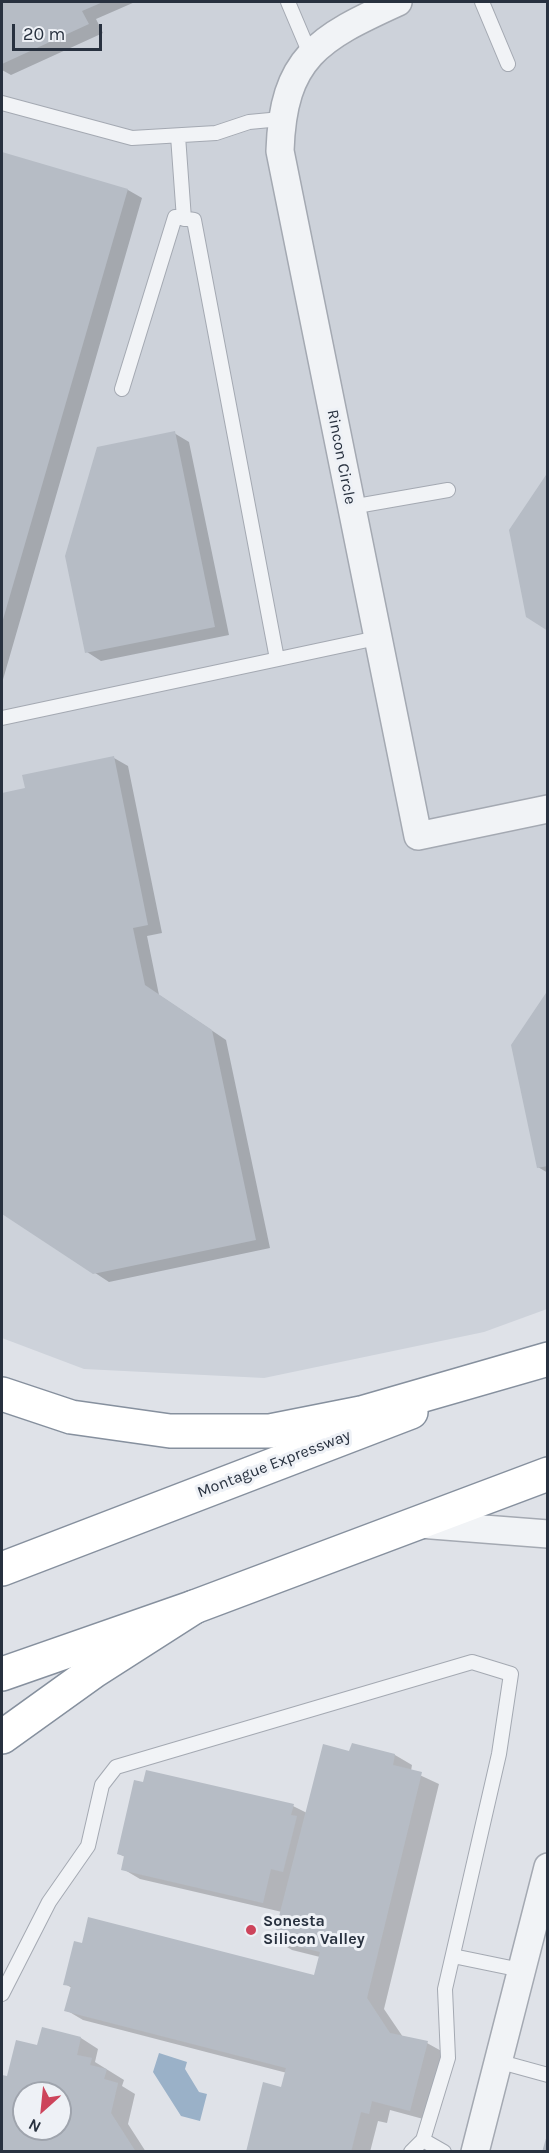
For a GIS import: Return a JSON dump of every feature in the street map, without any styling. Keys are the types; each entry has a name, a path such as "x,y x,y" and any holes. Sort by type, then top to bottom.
{"highway":[{"path":"2,1394 71,1417 170,1431 270,1431 361,1413 548,1359"},
{"name":"Montague Expressway","path":"2,1569 548,1359"},
{"path":"2,1674 194,1607 412,1523 548,1474"},
{"path":"2,1737 94,1671 194,1607"}],"street":[{"name":"Rincon Circle","path":"398,2 341,28 310,54 299,68 286,97 281,119 280,150 418,836 548,809"},
{"path":"412,1523 548,1534"},
{"path":"475,2151 548,1867"}],"lane":[{"path":"288,2 310,54"},
{"path":"482,2 508,64"},
{"path":"2,103 132,138 216,133 249,122 281,119"},
{"path":"178,136 184,219"},
{"path":"122,389 175,217 194,220 277,659"},
{"path":"351,507 448,490"},
{"path":"2,718 377,638"},
{"path":"2,1994 49,1902 88,1846 102,1785 116,1767 472,1662 511,1674 499,1754 445,1989 448,2058 423,2140 411,2151"},
{"path":"453,1956 521,1970"},
{"path":"497,2061 548,2075"},
{"path":"423,2140 444,2151"}],"shaded area":[{"path":"2,2 547,2 547,1309 484,1332 264,1378 84,1369 2,1338"}],"water":[{"path":"159,2053 187,2062 185,2069 199,2092 207,2094 200,2121 181,2116 153,2072"}],"building":[{"path":"2,2 103,2 82,11 89,24 2,64"},
{"path":"2,152 128,189 2,623"},
{"path":"175,431 215,627 85,653 65,556 97,447"},
{"path":"548,472 548,631 526,617 509,530"},
{"path":"114,756 148,925 133,928 145,985 212,1030 256,1240 93,1274 2,1214 2,793 25,788 22,775"},
{"path":"548,990 548,1166 537,1168 511,1045"},
{"path":"352,1743 395,1754 393,1765 422,1772 367,1998 390,2033 428,2041 410,2111 372,2101 369,2114 361,2112 351,2152 246,2152 263,2082 281,2087 286,2068 64,2011 71,1986 63,1985 74,1941 82,1943 88,1917 314,1975 320,1952 273,1940 323,1744 349,1751"},
{"path":"146,1770 294,1804 291,1815 297,1816 283,1872 271,1869 263,1903 121,1870 124,1856 117,1854 134,1780 143,1782"},
{"path":"42,2027 81,2037 77,2055 92,2058 90,2065 107,2069 104,2079 118,2083 111,2113 136,2152 2,2152 2,2075 7,2076 16,2040 37,2045"},
{"path":"547,2135 548,2152 542,2152"}],"place":[{"name":"Sonesta Silicon Valley","path":"251,1930"}]}
